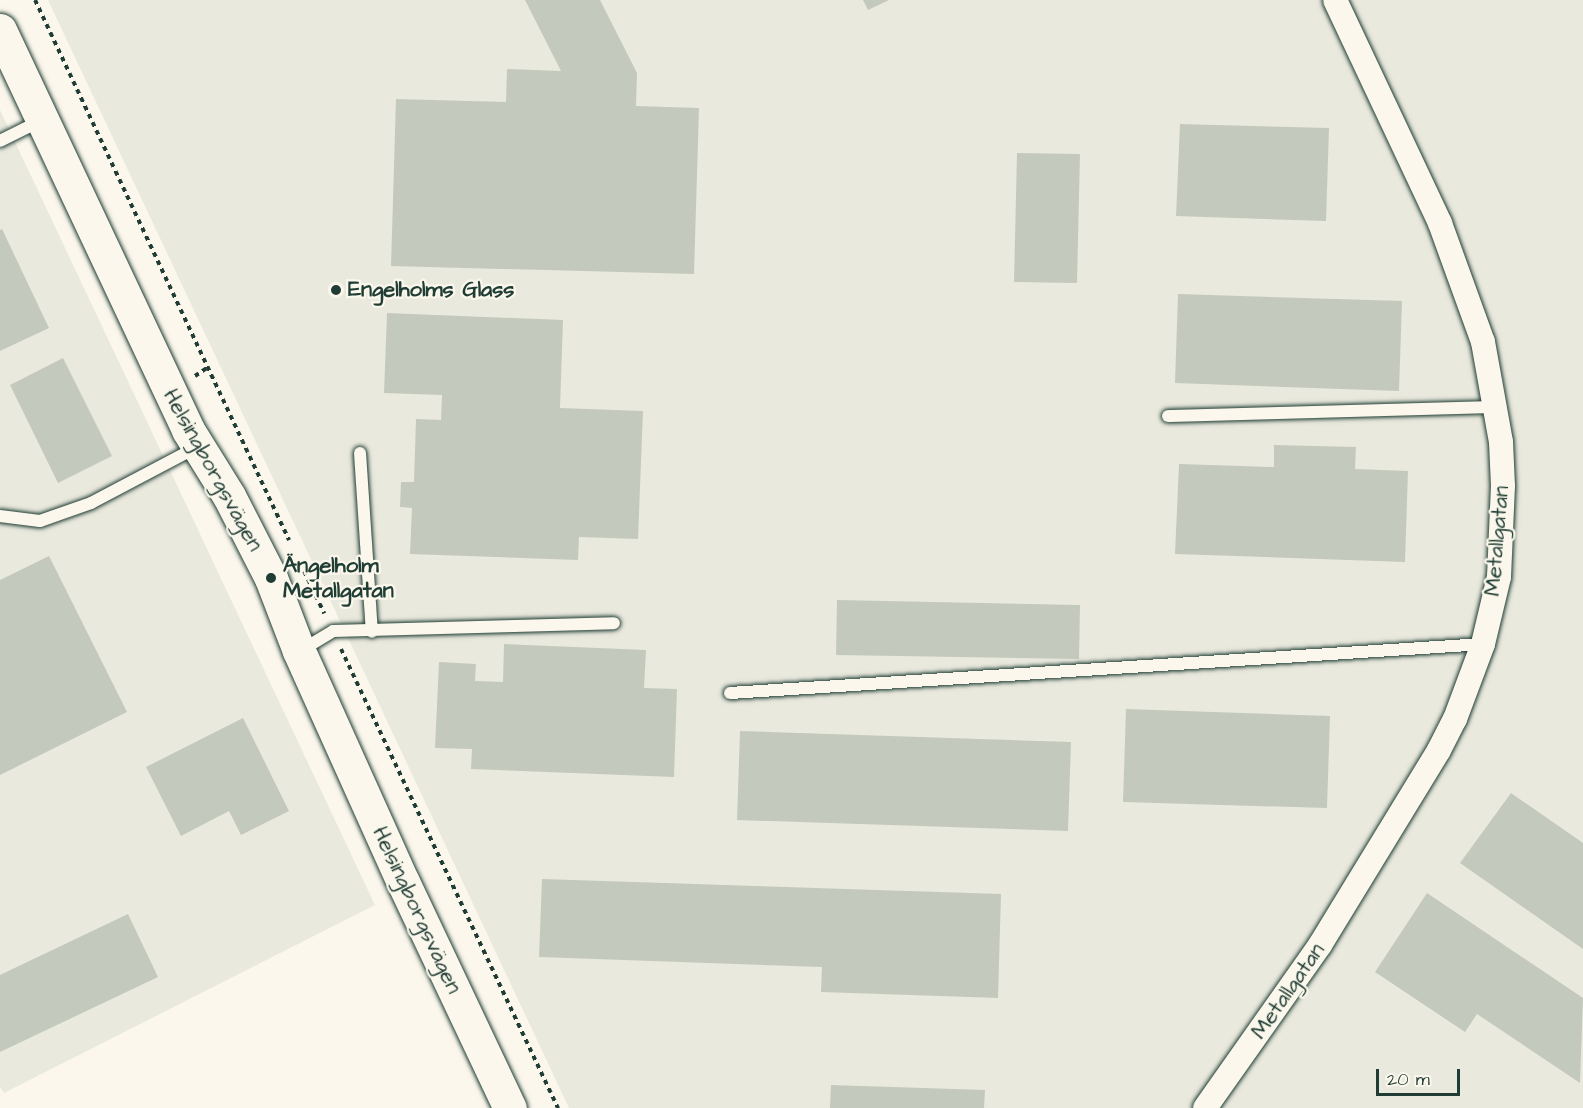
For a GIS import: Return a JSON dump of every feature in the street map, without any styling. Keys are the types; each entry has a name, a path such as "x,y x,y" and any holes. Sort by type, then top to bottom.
{"main road":[{"name":"Helsingborgsvägen","path":"0,30 198,447 229,496 271,578 299,651 510,1108"}],"street":[{"name":"Metallgatan","path":"1205,1108 1320,945 1418,786 1455,719 1483,644 1499,578 1503,486 1496,407 1483,342 1462,278 1335,0"}],"lane":[{"path":"0,141 42,120"},
{"path":"1168,416 1496,407"},
{"path":"0,516 40,521 50,518 92,503 198,447"},
{"path":"360,453 372,632"},
{"path":"299,651 333,631 372,632 614,623"},
{"path":"730,693 1483,644"}],"path":[{"path":"191,379 207,368"}],"shaded area":[{"path":"48,0 1583,0 1583,1108 569,1108"},
{"path":"0,110 375,905 4,1093 0,1087"}],"building":[{"path":"525,0 600,0 637,73 636,106 699,108 694,274 391,266 396,99 506,102 507,69 561,71"},
{"path":"863,0 889,0 868,10"},
{"path":"1180,124 1329,128 1326,221 1176,216"},
{"path":"1017,153 1080,154 1077,283 1014,282"},
{"path":"2,229 49,328 0,351 0,230"},
{"path":"1178,294 1402,301 1399,391 1175,383"},
{"path":"387,313 563,320 560,408 643,411 638,539 579,537 578,560 410,554 412,508 400,507 401,482 414,482 416,419 441,420 442,395 384,393"},
{"path":"63,358 112,456 58,483 10,385"},
{"path":"1274,445 1356,447 1355,469 1408,471 1405,562 1175,554 1179,464 1274,467"},
{"path":"49,556 127,712 0,775 0,580"},
{"path":"837,600 1080,605 1079,659 836,655"},
{"path":"504,644 646,650 644,688 677,689 674,777 471,769 472,749 435,748 439,662 476,664 475,681 503,682"},
{"path":"1126,709 1330,716 1327,808 1123,802"},
{"path":"243,718 289,811 241,835 229,811 181,836 146,767"},
{"path":"740,731 1071,742 1068,831 737,820"},
{"path":"1511,793 1583,843 1583,949 1460,863"},
{"path":"542,879 1001,894 998,998 821,992 822,967 539,957"},
{"path":"1427,893 1583,998 1580,1083 1477,1014 1465,1032 1375,972"},
{"path":"128,914 158,977 0,1052 0,975"},
{"path":"831,1085 985,1090 984,1108 830,1108"}],"place":[{"name":"Engelholms Glass","path":"336,290"},
{"name":"Ängelholm Metallgatan","path":"271,578"}]}
